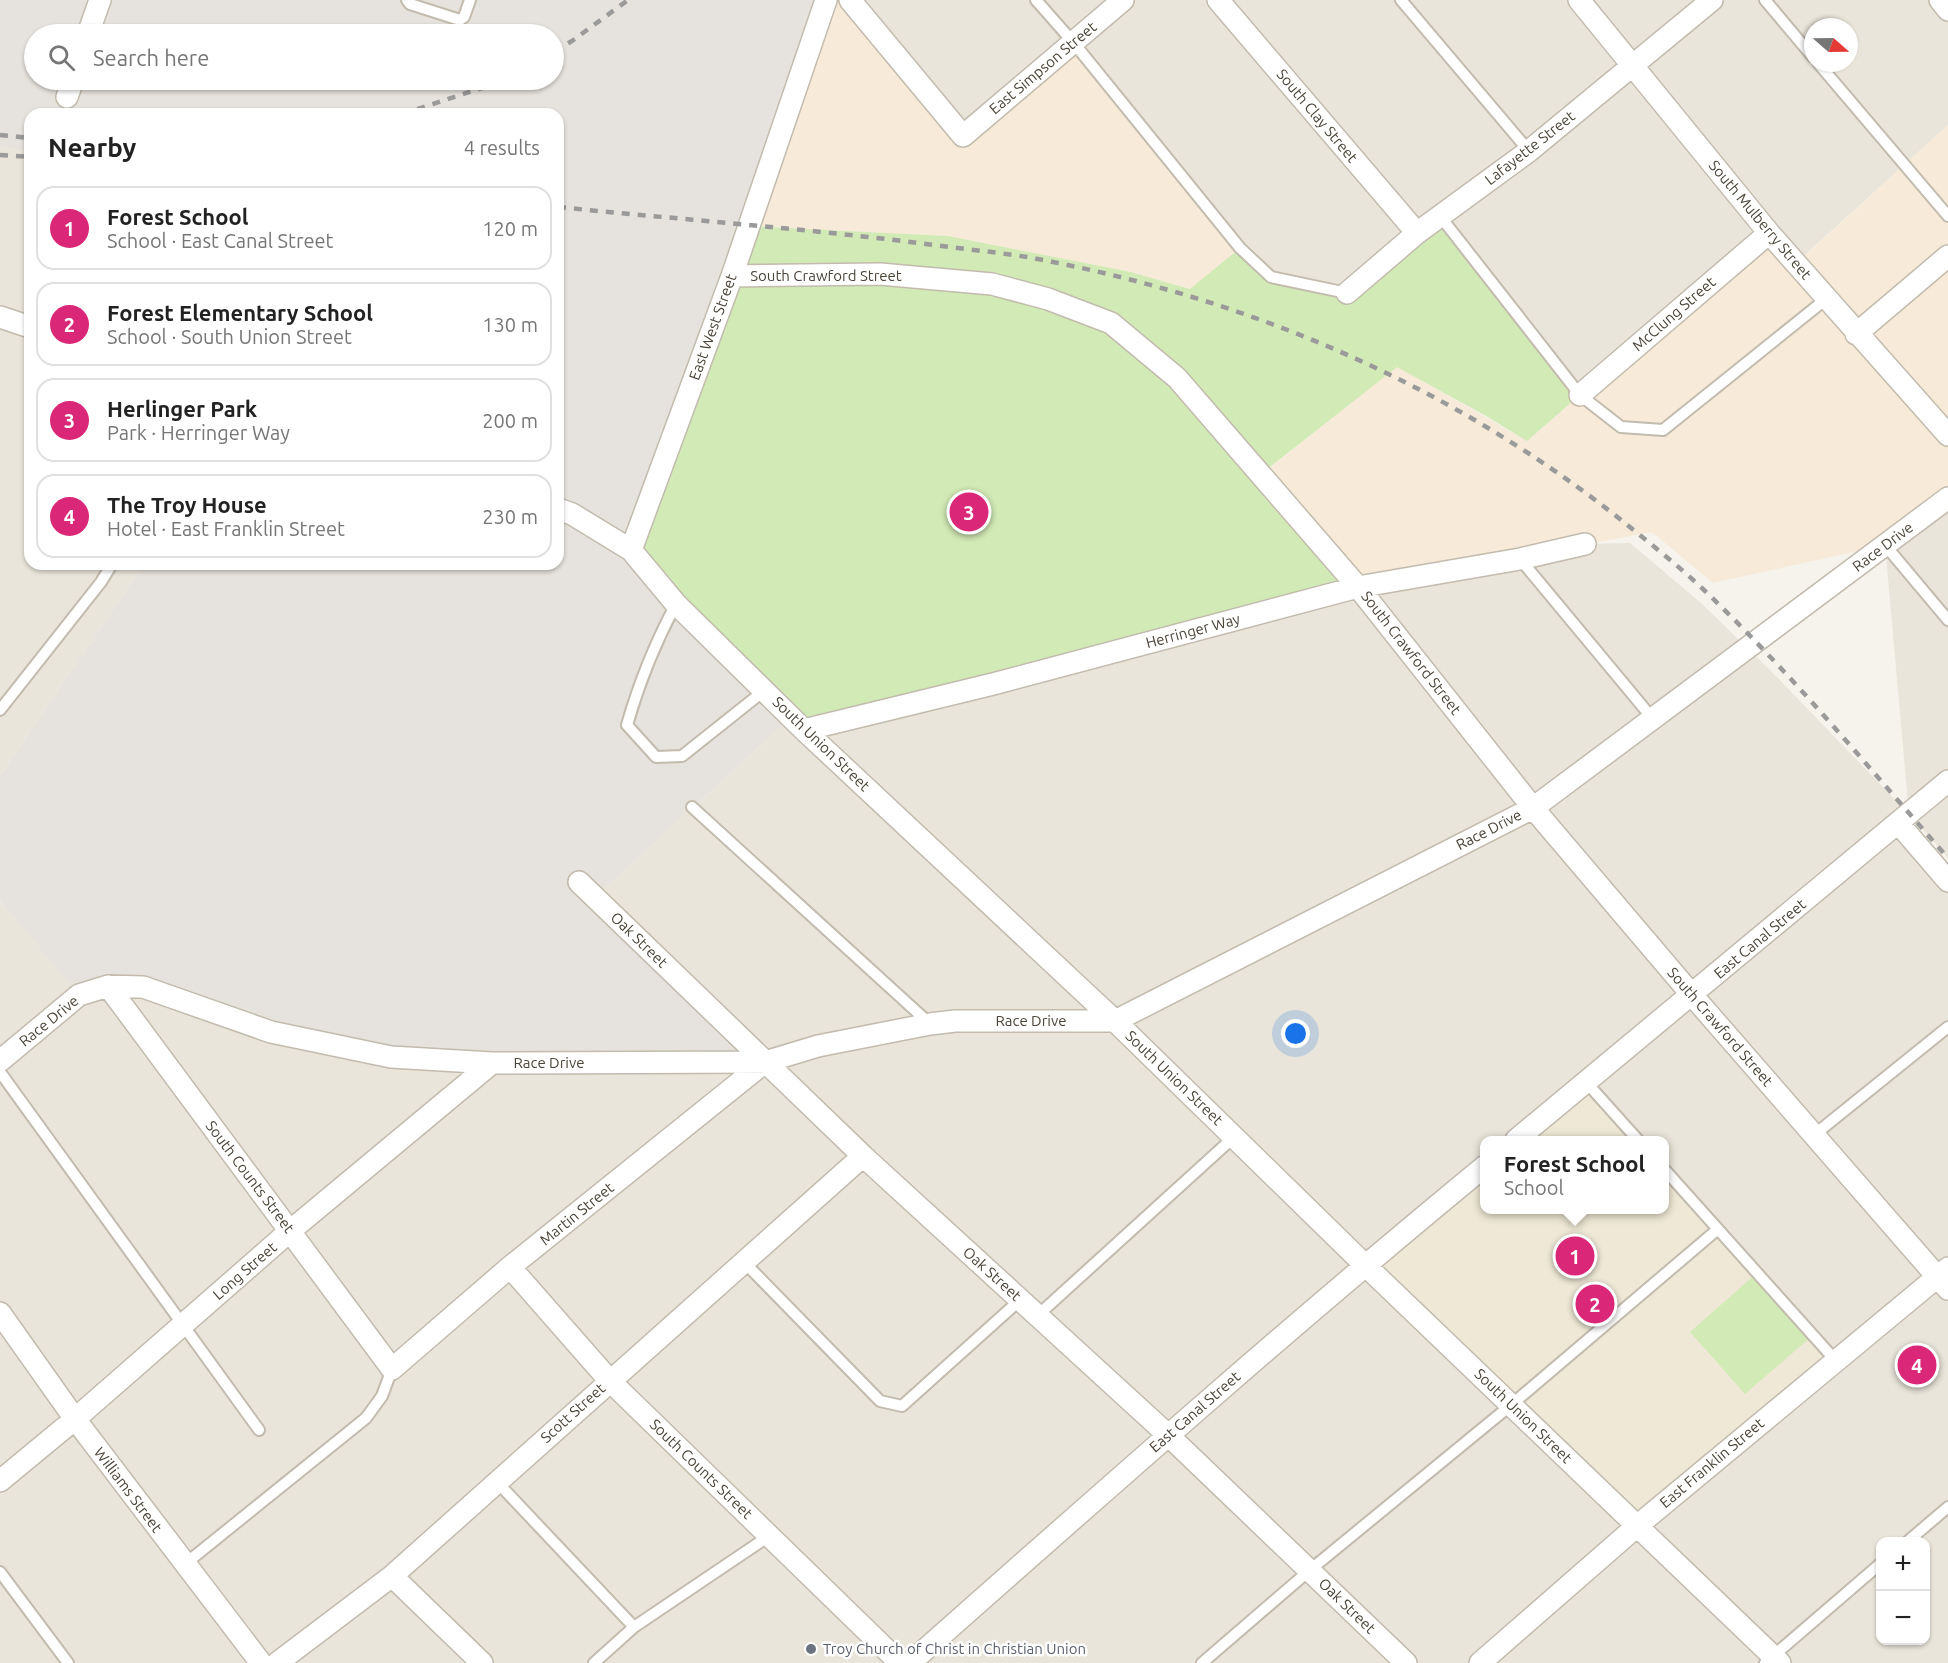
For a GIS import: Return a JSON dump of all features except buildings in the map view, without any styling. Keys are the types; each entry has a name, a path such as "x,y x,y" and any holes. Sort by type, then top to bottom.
{"street":[{"path":"92,24 100,0"},
{"name":"East West Street","path":"631,550 732,276 826,0"},
{"name":"East Simpson Street","path":"850,0 963,136 1123,0"},
{"name":"South Clay Street","path":"1218,0 1417,233"},
{"name":"South Mulberry Street","path":"1579,0 1768,233 1948,435"},
{"name":"Lafayette Street","path":"1347,293 1417,233 1529,151 1712,0"},
{"path":"1940,0 1948,9"},
{"name":"McClung Street","path":"1580,394 1768,233"},
{"path":"1856,334 1948,256"},
{"name":"South Crawford Street","path":"732,276 880,274 992,284 1048,299 1110,322 1177,378 1358,587 1533,808 1692,995 1814,1135 1945,1278"},
{"path":"0,317 24,325"},
{"name":"Race Drive","path":"0,1061 79,994 108,986 143,987 271,1032 391,1058 492,1063 765,1062 818,1046 930,1024 1115,1021 1533,808 1948,498"},
{"name":"South Union Street","path":"564,511 631,550 676,604 804,730 1115,1021 1637,1526 1772,1661"},
{"name":"Herringer Way","path":"804,730 993,684 1358,587 1585,544"},
{"name":"East Canal Street","path":"1521,1136 1948,781"},
{"path":"1899,824 1948,881"},
{"name":"Oak Street","path":"579,882 863,1156 1168,1435 1406,1663"},
{"name":"South Counts Street","path":"108,986 392,1370"},
{"name":"Martin Street","path":"392,1370 510,1267 765,1062"},
{"name":"Long Street","path":"0,1481 75,1419 290,1231 492,1063"},
{"name":"Scott Street","path":"277,1663 392,1576 863,1156"},
{"name":"East Canal Street","path":"910,1663 1168,1435 1365,1265 1480,1170"},
{"name":"South Counts Street","path":"510,1267 610,1381 900,1663"},
{"name":"East Franklin Street","path":"1480,1663 1637,1526 1836,1361 1945,1278"},
{"name":"Williams Street","path":"0,1313 75,1419 261,1663"},
{"path":"392,1576 482,1663"}],"lane":[{"path":"407,0 410,4 460,20 464,17 470,0"},
{"path":"1036,0 1073,42 1240,248 1270,277 1347,293"},
{"path":"1401,0 1529,151"},
{"path":"1765,0 1804,46"},
{"path":"1826,72 1948,216"},
{"path":"1440,216 1580,394 1621,427 1663,430 1826,299"},
{"path":"1885,545 1948,620"},
{"path":"1520,558 1653,719"},
{"path":"0,710 108,570"},
{"path":"676,604 660,633 637,690 627,725 656,757 682,756 765,690"},
{"path":"693,807 930,1024"},
{"path":"1814,1135 1948,1027"},
{"path":"0,1072 259,1430"},
{"path":"1586,1083 1634,1136"},
{"path":"1037,1316 1234,1137"},
{"path":"1669,1174 1836,1361"},
{"path":"1202,1663 1718,1229"},
{"path":"744,1262 880,1401 902,1406 1020,1300"},
{"path":"185,1564 366,1419 382,1396 392,1370"},
{"path":"497,1482 634,1627"},
{"path":"1913,1537 1948,1507"},
{"path":"594,1663 634,1627 769,1536"},
{"path":"1772,1661 1876,1568"},
{"path":"0,1572 68,1663"}],"shaded area":[{"path":"0,0 826,0 748,226 791,717 595,897 765,1062 391,1057 143,987 79,995 0,900 0,774 140,570 564,570 564,108 24,108 24,151 0,147"},
{"path":"826,0 850,0 963,136 1073,42 1240,248 1191,289 1131,272 948,236 748,226"},
{"path":"850,0 1948,0 1948,125 1795,264 1580,395 1347,293 1271,277 1240,248 963,136"},
{"path":"1948,125 1948,498 1885,545 1713,583 1652,532 1358,587 1261,475 1397,366 1527,441 1769,233 1796,264"},
{"path":"0,147 24,151 24,570 140,570 0,774"},
{"path":"1948,498 1948,858 1910,815 1899,824 1948,881 1948,1663 0,1663 0,900 79,994 595,897 791,717 1585,544 1630,543 1701,603 1770,670 1909,814 1885,545","holes":["1480,1136 1669,1136 1669,1174 1836,1361 1365,1265 1480,1170"]},
{"path":"1586,1082 1634,1136 1521,1136"},
{"path":"1480,1170 1480,1214 1669,1214 1669,1174 1836,1361 1637,1526 1365,1265"}],"green space":[{"path":"1440,216 1580,395 1527,441 1397,367 1261,474 1358,587 804,730 631,550 748,226 948,236 1131,272 1190,289 1240,248 1271,277 1347,293"},
{"path":"1757,1273 1812,1336 1745,1394 1690,1332"}],"railway":[{"path":"564,45 628,0"},
{"path":"420,108 476,90"},
{"path":"0,135 24,137"},
{"path":"0,155 24,157"},
{"path":"564,208 846,235 1039,259 1131,280 1207,302 1282,328 1355,358 1426,393 1495,432 1561,475 1666,556 1769,655 1948,858"}],"place":[{"name":"Herlinger Park","path":"969,512"},
{"name":"Forest School","path":"1575,1256"},
{"name":"Forest Elementary School","path":"1595,1304"},
{"name":"The Troy House","path":"1917,1365"},
{"name":"Troy Church of Christ in Christian Union","path":"811,1649"}]}
